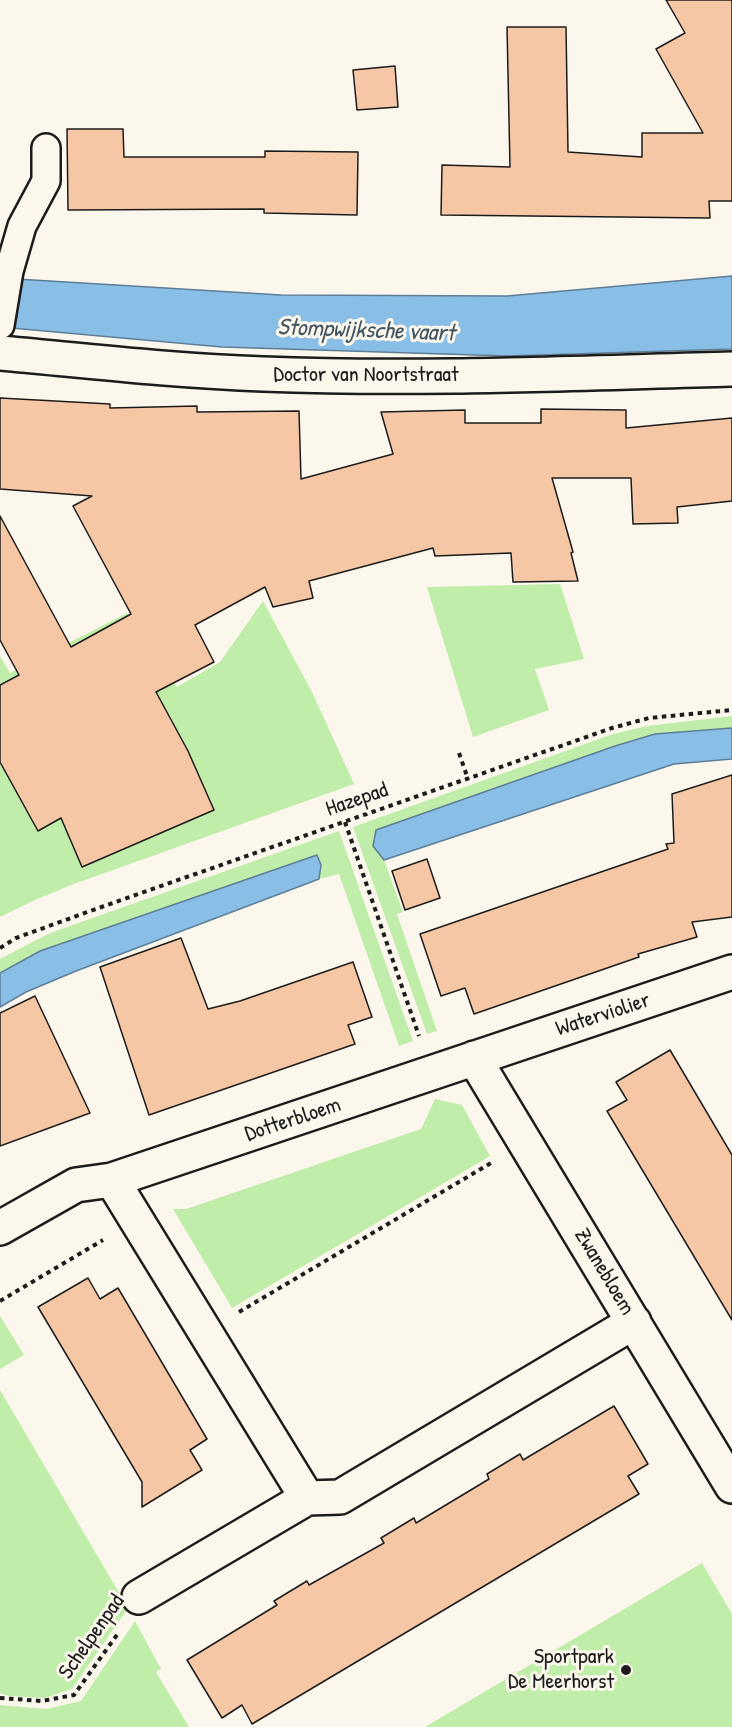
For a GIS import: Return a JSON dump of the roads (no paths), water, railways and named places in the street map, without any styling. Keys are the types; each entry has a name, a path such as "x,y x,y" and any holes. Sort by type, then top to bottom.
{"street":[{"name":"Doctor van Noortstraat","path":"0,353 181,370 274,375 413,377 732,369"},
{"name":"Waterviolier","path":"474,1058 732,972"},
{"name":"Dotterbloem","path":"0,1228 76,1185 112,1180 474,1058"},
{"name":"Zwanebloem","path":"474,1058 634,1322 722,1448 732,1486"},
{"path":"112,1180 307,1498"},
{"path":"139,1597 307,1498 340,1497 634,1322"}],"lane":[{"path":"0,325 9,271 22,226 46,181 46,148"},
{"path":"0,242 9,271"}],"water":[{"name":"Stompwijksche vaart","path":"732,276 732,349 507,356 222,347 0,327 0,278 281,295 507,296"},
{"path":"732,728 732,759 674,764 384,860 373,846 376,830 615,746 655,734"},
{"path":"317,855 321,865 319,879 76,971 26,992 0,1007 0,973 40,951"}],"place":[{"name":"Sportpark De Meerhorst","path":"626,1670"}]}
